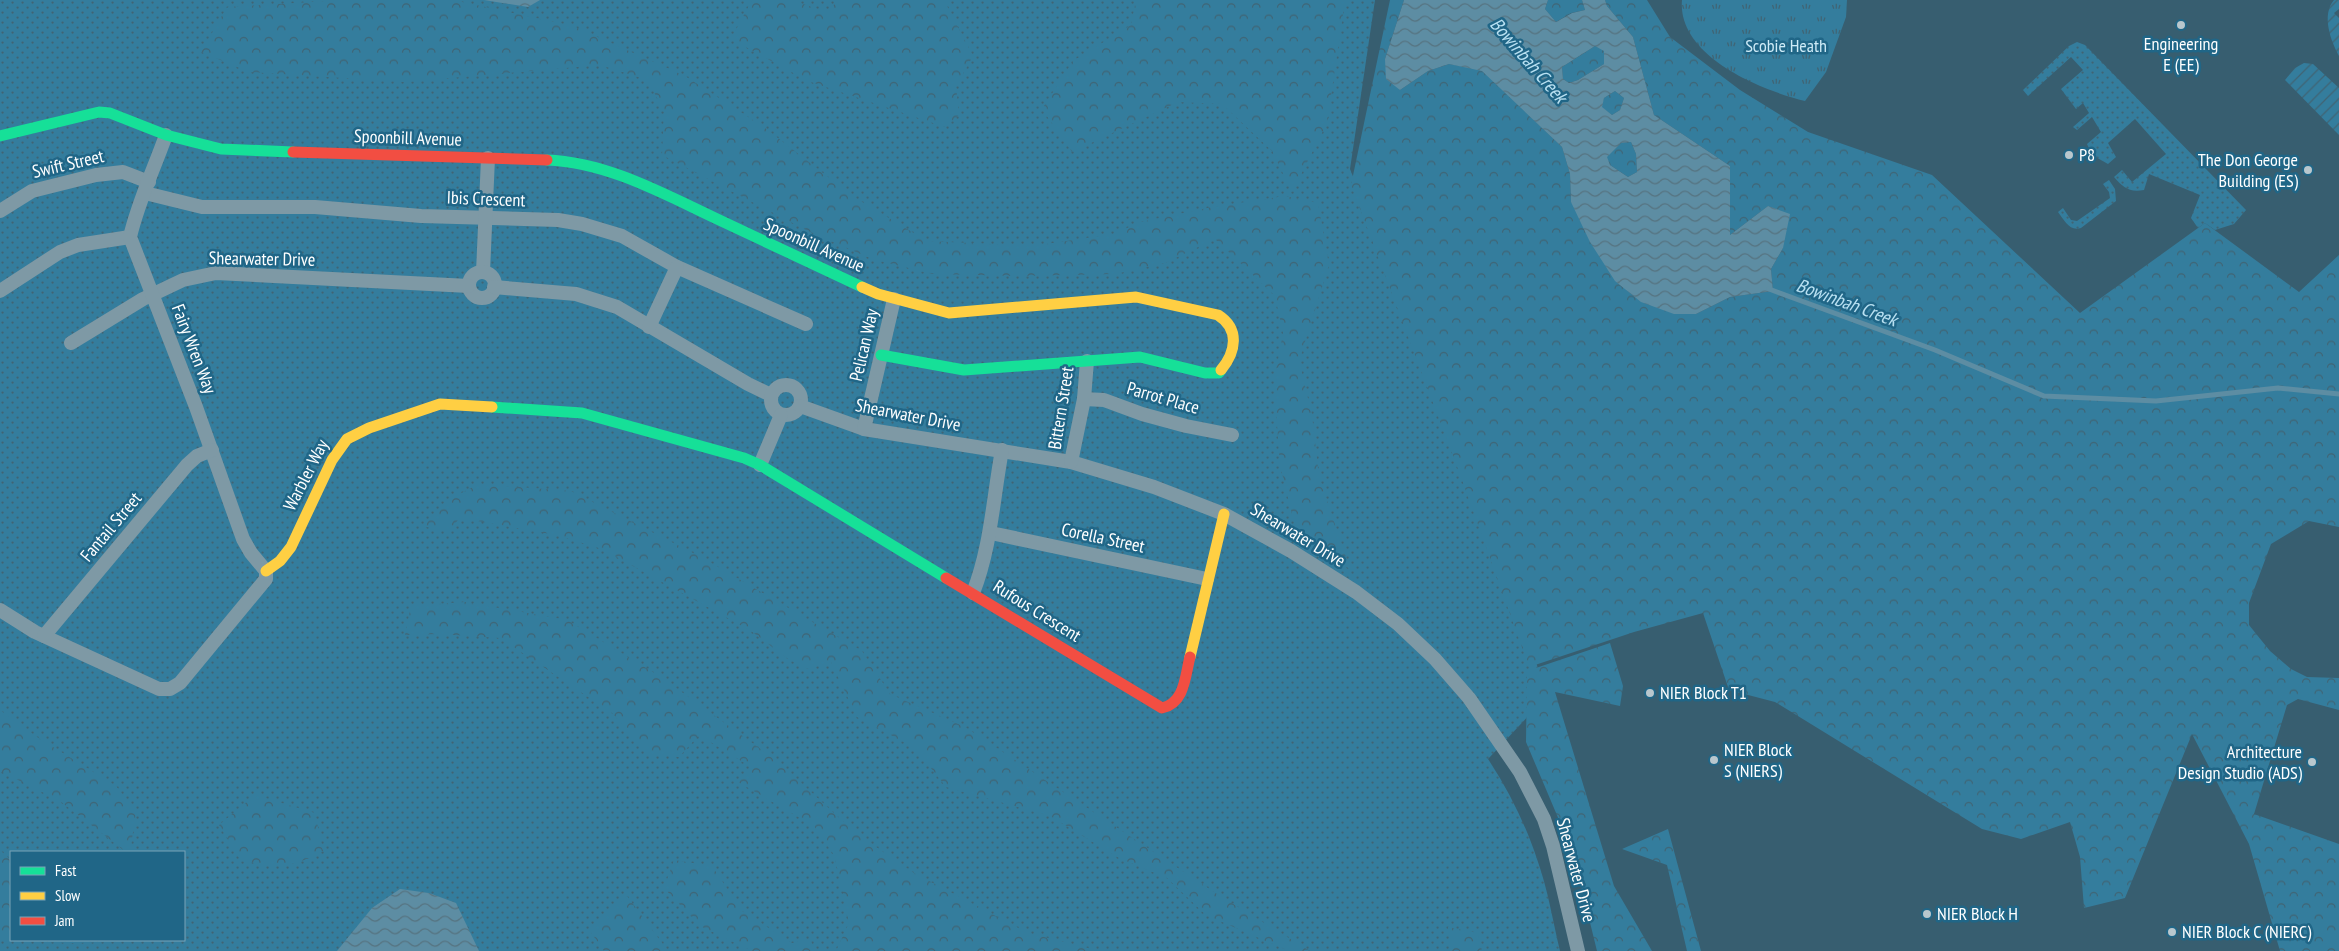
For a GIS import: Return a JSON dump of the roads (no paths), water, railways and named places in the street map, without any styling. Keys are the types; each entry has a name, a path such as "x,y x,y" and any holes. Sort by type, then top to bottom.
{"street":[{"name":"Spoonbill Avenue","path":"0,136 15,130 99,112 110,113 166,135 221,150 564,161 611,173 649,187 878,294 894,299 921,304 949,313 1136,297 1218,314 1228,319 1234,326 1235,338 1228,364 1219,373 1205,373 1140,357 964,370 881,354"},
{"path":"0,291 60,252 78,245 130,237 135,214 166,135"},
{"path":"483,272 488,158"},
{"name":"Swift Street","path":"0,212 32,191 96,175 122,172 147,187"},
{"name":"Ibis Crescent","path":"147,187 202,207 315,207 421,216 558,220 582,224 622,236 677,267 806,324"},
{"name":"Fairy Wren Way","path":"130,237 154,294 243,539 250,554 266,571"},
{"path":"649,327 677,267"},
{"path":"483,272 493,278 494,287 491,295 479,298 470,292 469,286 473,276 483,272"},
{"name":"Shearwater Drive","path":"72,343 154,294 183,280 216,273 469,286"},
{"path":"494,287 576,294 618,307 748,384 771,395"},
{"name":"Pelican Way","path":"864,428 894,299"},
{"name":"Bittern Street","path":"1071,462 1084,399 1087,361"},
{"path":"779,386 791,386 800,394 800,406 792,414 781,415 772,407 771,395 779,386"},
{"name":"Parrot Place","path":"1084,399 1104,400 1177,424 1232,435"},
{"name":"Warbler Way","path":"0,610 44,636 159,689 170,689 180,683 266,579 266,571 280,561 291,547 332,460 347,439 369,428 440,404 582,413 744,458 760,465"},
{"name":"Shearwater Drive","path":"800,406 864,428 1071,462 1154,486 1224,514 1291,551 1356,592 1416,642 1469,698 1520,772 1544,819 1553,846 1578,951"},
{"path":"760,465 781,415"},
{"name":"Fantail Street","path":"44,636 187,465 197,456 212,450"},
{"path":"972,593 980,574 991,533 991,512 1002,450"},
{"name":"Rufous Crescent","path":"760,465 1162,708 1171,706 1181,694 1224,514"},
{"name":"Corella Street","path":"991,533 1207,579"}],"water":[{"path":"484,0 540,0 528,7"},
{"path":"1404,0 1548,0 1545,9 1556,22 1572,13 1585,10 1582,0 1605,0 1607,6 1633,37 1654,115 1730,166 1730,235 1768,206 1790,214 1783,248 1771,269 1773,291 1730,297 1696,314 1674,314 1641,302 1615,281 1590,242 1571,202 1570,174 1562,147 1482,71 1449,64 1428,71 1400,90 1386,79 1385,59","holes":["1595,46 1604,51 1604,64 1578,80 1569,83 1563,79 1562,67","1615,91 1624,98 1620,110 1612,115 1602,107 1604,98","1631,142 1636,154 1637,172 1628,177 1610,165 1607,157 1621,143"]},
{"path":"400,889 429,893 456,903 479,951 337,951 372,908"}],"waterway":[{"name":"Bowinbah Creek","path":"1769,289 1935,350 2044,396 2156,401 2278,388 2339,394"}],"place":[{"name":"Engineering E (EE)","path":"2181,25"},
{"name":"P8","path":"2069,155"},
{"name":"The Don George Building (ES)","path":"2308,170"},
{"name":"NIER Block T1","path":"1650,693"},
{"name":"NIER Block S (NIERS)","path":"1714,760"},
{"name":"Architecture Design Studio (ADS)","path":"2312,762"},
{"name":"NIER Block H","path":"1927,914"},
{"name":"NIER Block C (NIERC)","path":"2172,932"}],"park label":[{"name":"Scobie Heath","path":"1786,46"}]}
